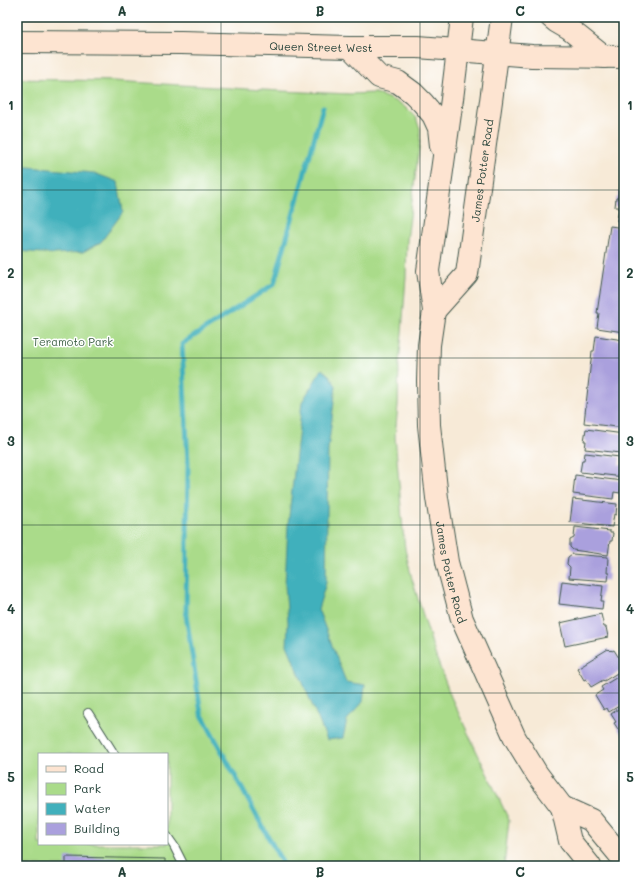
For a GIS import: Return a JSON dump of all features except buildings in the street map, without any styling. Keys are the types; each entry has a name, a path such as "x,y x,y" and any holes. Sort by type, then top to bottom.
{"main road":[{"name":"James Potter Road","path":"462,17 428,271 434,312 429,345 429,425 437,498 447,562 462,619 514,738 537,774 562,807 570,841 590,866"},
{"name":"James Potter Road","path":"434,312 467,274 502,17"},
{"path":"551,17 614,57"},
{"name":"Queen Street West","path":"17,42 418,47 532,56 614,57"},
{"path":"350,47 379,77 398,82 423,102 439,128 442,169"},
{"name":"James Potter Road","path":"562,807 591,820 624,860"}],"lane":[{"path":"88,713 113,753"},
{"path":"168,837 184,866"}],"green space":[{"name":"Teramoto Park","path":"17,79 114,81 350,94 375,93 401,104 415,117 420,128 420,140 407,240 406,276 395,436 405,549 412,579 435,654 451,697 509,820 504,866 17,866"}],"water":[{"path":"17,166 94,173 118,182 123,212 101,242 83,252 55,254 17,251"},
{"path":"322,369 330,376 336,386 328,450 326,583 318,609 346,682 365,685 363,702 347,720 343,738 327,740 287,645 288,622 285,585 288,525 302,402"}],"waterway":[{"path":"284,866 201,713 186,615 188,463 182,344 274,284 323,107"}]}
